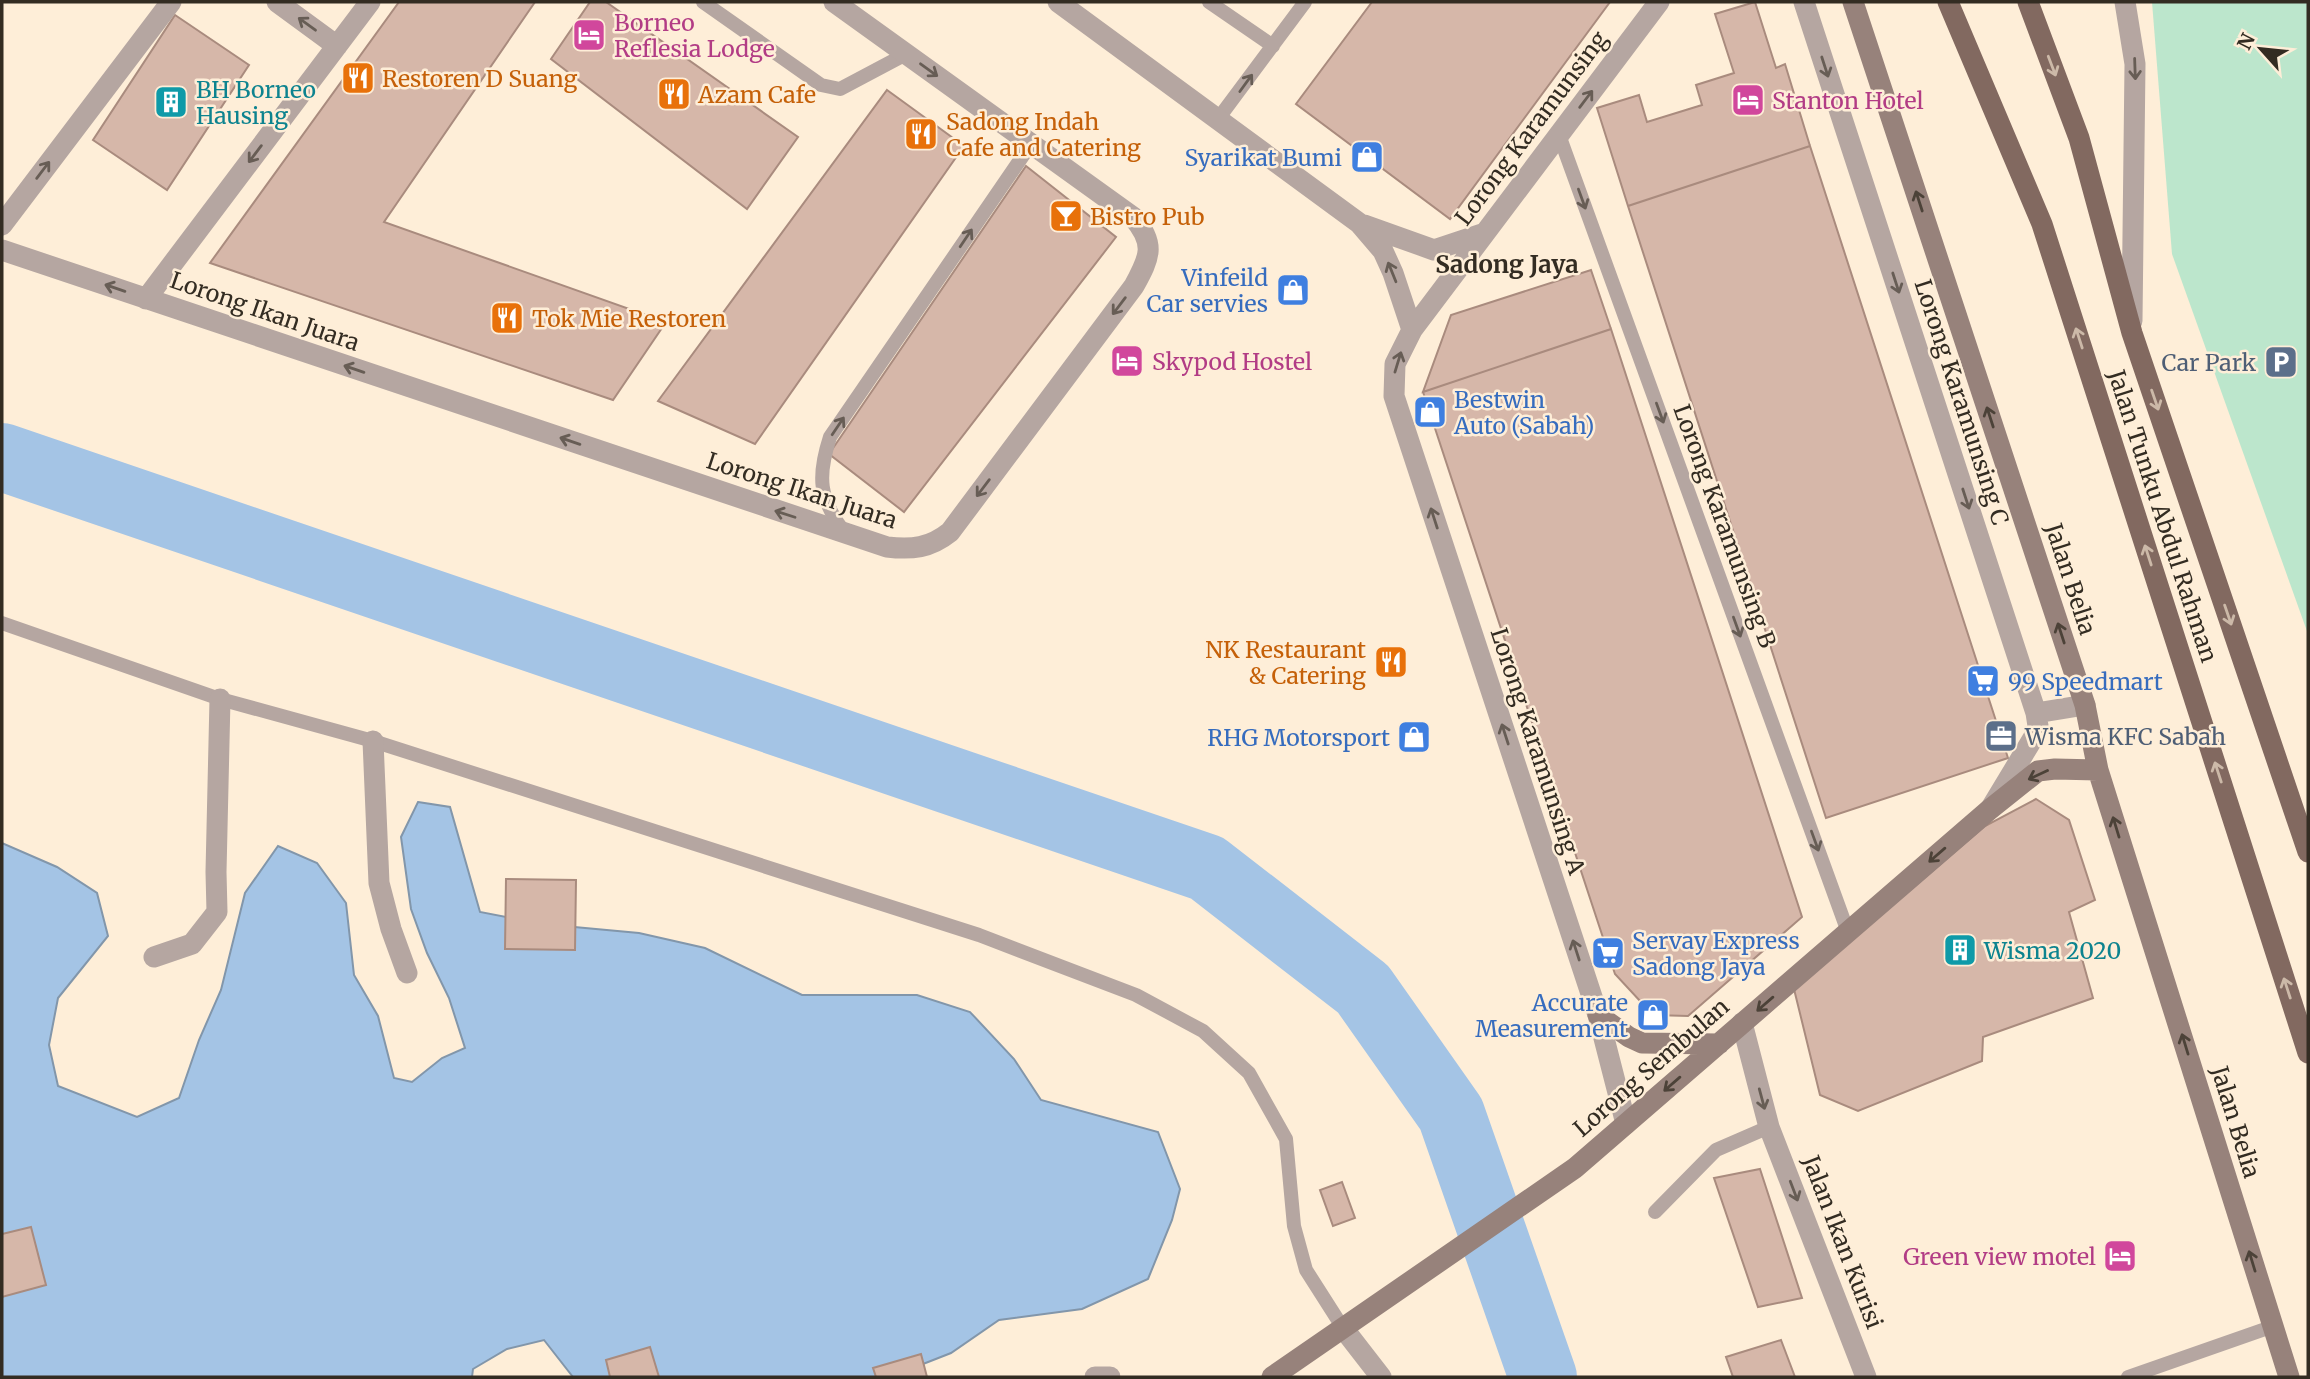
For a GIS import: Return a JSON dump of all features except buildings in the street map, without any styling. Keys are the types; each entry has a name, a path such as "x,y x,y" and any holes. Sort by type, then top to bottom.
{"main road":[{"name":"Jalan Tunku Abdul Rahman","path":"1948,2 2042,224 2308,1053"},
{"name":"Jalan Tunku Abdul Rahman","path":"2028,2 2079,138 2132,333 2308,852"}],"street":[{"path":"2,225 171,2"},
{"path":"277,2 337,46"},
{"path":"146,299 370,2"},
{"name":"Lorong Ikan Juara","path":"2,250 887,547 906,550 937,543 950,532 1135,286 1150,247 1144,230 1133,217 834,2"},
{"path":"1058,2 1359,223 1383,251 1394,273 1412,330"},
{"name":"Lorong Karamunsing","path":"1394,396 1395,364 1412,330 1659,2"},
{"name":"Lorong Karamunsing C","path":"1804,2 2036,713"},
{"name":"Jalan Belia","path":"1853,2 2085,705 2098,770 2271,1327 2289,1377"},
{"path":"2125,2 2135,64 2132,333"},
{"path":"1359,223 1434,250 1485,233"},
{"name":"Lorong Karamunsing A","path":"1394,396 1598,1015 1626,1124"},
{"path":"154,957 192,944 217,912 220,699"},
{"path":"1989,810 2035,735 2038,726 2036,713 2085,705"},
{"path":"373,741 379,883 391,929 407,973"},
{"name":"Lorong Sembulan","path":"1272,1377 1575,1168 1989,810 2038,771 2098,770"},
{"path":"1598,1015 1642,1043 1719,1044"},
{"name":"Jalan Ikan Kurisi","path":"1742,1023 1769,1127 1866,1377"},
{"path":"1343,1328 1381,1377"},
{"path":"1095,1377 1110,1377"}],"lane":[{"path":"703,2 821,85 839,89 906,54"},
{"path":"1209,2 1273,46"},
{"path":"1218,120 1305,2"},
{"name":"Lorong Karamunsing B","path":"1559,135 1848,932"},
{"path":"845,533 830,513 821,488 822,464 830,437 1031,144"},
{"path":"2,623 220,699 373,741 979,935 1136,995 1203,1031 1249,1073 1286,1139 1294,1226 1306,1270 1343,1328"},
{"path":"1655,1212 1716,1150 1769,1127"},
{"path":"2128,1377 2271,1327"}],"green space":[{"name":"Car Park","path":"2152,2 2308,2 2308,634 2172,254"}],"water":[{"path":"418,802 450,807 480,912 542,924 639,933 705,948 802,995 917,995 970,1012 1014,1059 1041,1100 1158,1132 1180,1189 1172,1220 1148,1279 1082,1309 999,1320 951,1353 890,1377 573,1377 544,1340 507,1349 473,1369 472,1377 2,1377 2,843 57,867 97,893 108,936 58,998 49,1045 58,1086 137,1117 179,1098 199,1040 221,990 245,893 278,846 317,863 346,903 354,975 378,1016 394,1078 412,1082 442,1058 465,1048 449,998 427,953 411,909 401,837"}],"waterway":[{"path":"2,457 1207,868 1363,989 1451,1114 1543,1377"}],"place":[{"name":"Borneo Reflesia Lodge","path":"589,35"},
{"name":"Restoren D Suang","path":"358,78"},
{"name":"Azam Cafe","path":"674,94"},
{"name":"Stanton Hotel","path":"1748,100"},
{"name":"BH Borneo Hausing","path":"171,102"},
{"name":"Sadong Indah Cafe and Catering","path":"921,134"},
{"name":"Syarikat Bumi","path":"1367,157"},
{"name":"Bistro Pub","path":"1066,216"},
{"name":"Vinfeild Car servies","path":"1293,290"},
{"name":"Tok Mie Restoren","path":"507,318"},
{"name":"Skypod Hostel","path":"1127,361"},
{"name":"Car Park","path":"2281,362"},
{"name":"Bestwin Auto (Sabah)","path":"1430,412"},
{"name":"NK Restaurant & Catering","path":"1391,662"},
{"name":"99 Speedmart","path":"1983,681"},
{"name":"Wisma KFC Sabah","path":"2001,736"},
{"name":"RHG Motorsport","path":"1414,737"},
{"name":"Wisma 2020","path":"1960,950"},
{"name":"Servay Express Sadong Jaya","path":"1608,953"},
{"name":"Accurate Measurement","path":"1653,1015"},
{"name":"Green view motel","path":"2120,1256"}],"district":[{"name":"Sadong Jaya","path":"1507,264"}]}
